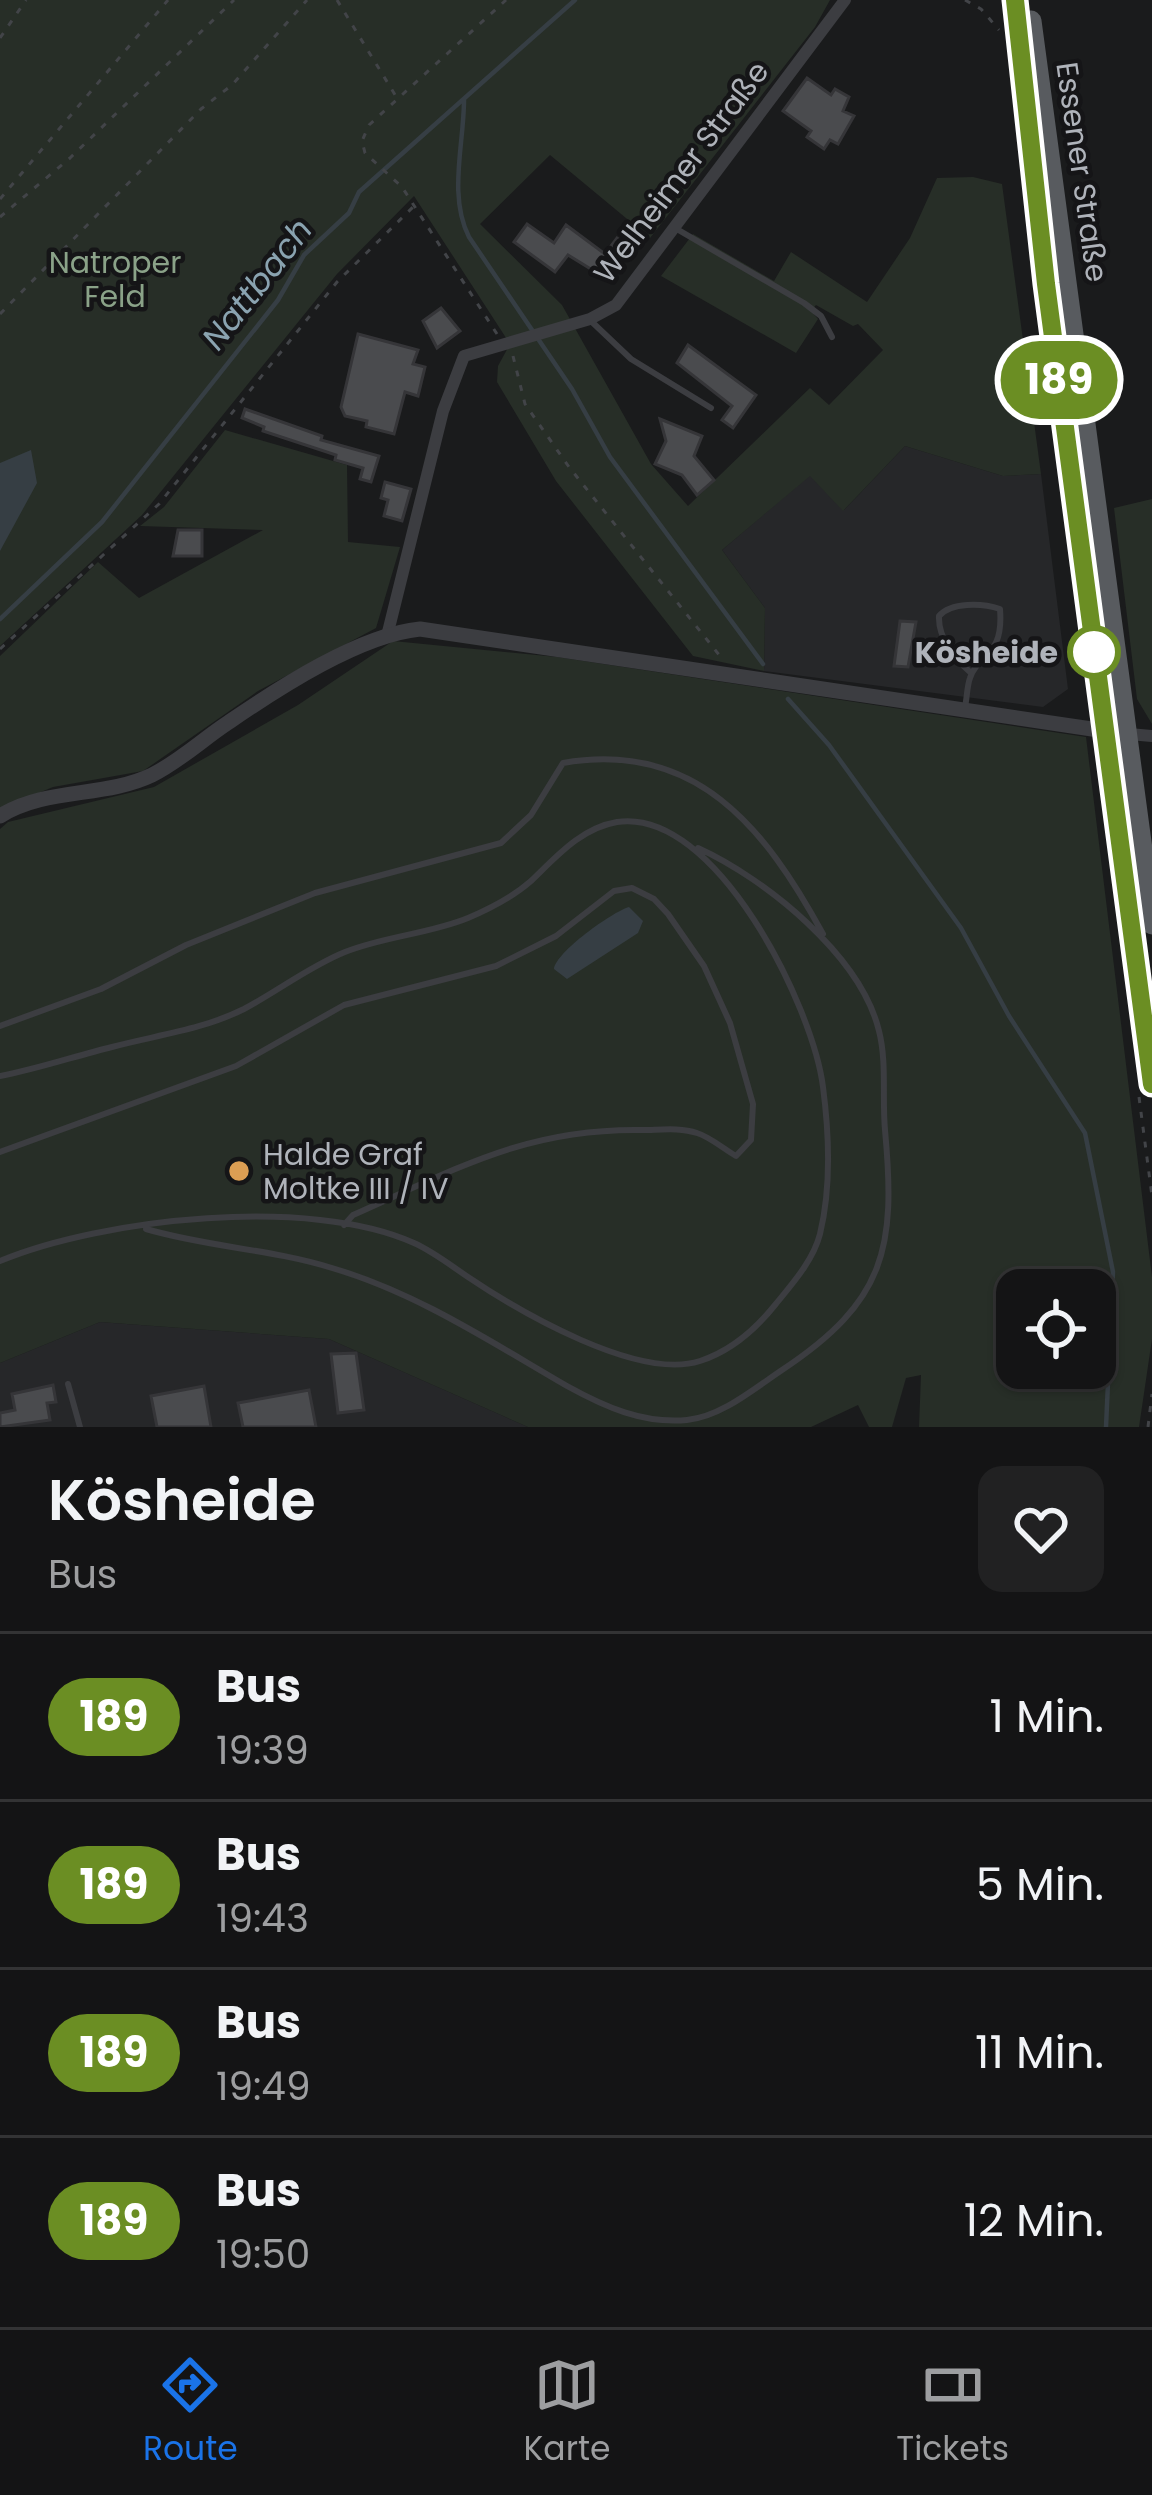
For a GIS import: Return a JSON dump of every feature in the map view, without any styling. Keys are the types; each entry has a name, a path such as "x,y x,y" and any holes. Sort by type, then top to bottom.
{"main road":[{"name":"Essener Straße","path":"1015,0 1152,1084"},
{"name":"Essener Straße","path":"1028,0 1152,924"}],"street":[{"name":"Welheimer Straße","path":"388,632 442,411 464,356 590,319 616,305 845,0"},
{"path":"0,816 34,799 150,776 229,722 388,632 451,633 1152,736"}],"lane":[{"path":"675,228 804,303 820,316 832,337"},
{"path":"590,319 632,359 710,408"},
{"path":"965,707 970,672 995,647 1000,610 988,605 947,608 939,616 939,626 957,661 970,672"},
{"path":"0,1026 101,989 186,945 315,893 501,843 531,814 563,763 635,759 691,777 738,814 802,896 870,1006 880,1032 892,1184 887,1244 868,1289 842,1324 797,1360 721,1409 695,1420 662,1422 596,1402 450,1317 386,1286 304,1259 210,1246 142,1228"},
{"path":"0,1076 202,1026 242,1010 345,952 464,920 529,883 554,856 587,833 618,822 668,831 720,858 824,937"},
{"path":"0,1261 75,1237 266,1216 319,1218 410,1240 535,1314 612,1352 655,1365 681,1366 736,1345 762,1322 798,1277 818,1241 826,1181 823,1085 802,1005 786,974 696,847"},
{"path":"0,1152 236,1066 344,1005 509,960 556,936 614,891 632,888 654,899 704,966 730,1023 753,1104 752,1140 745,1150 736,1156 698,1133 677,1130 541,1138 505,1147 352,1215 344,1225"},
{"path":"68,1384 80,1427"}],"path":[{"path":"0,38 26,0"},
{"path":"0,199 168,0"},
{"path":"0,217 70,158 233,0"},
{"path":"0,314 201,109 232,85 307,0"},
{"path":"337,0 398,100"},
{"path":"506,0 369,125 362,141 365,153 402,187 463,286 509,340 525,404 569,467 736,676"},
{"path":"0,649 159,504 337,281 415,205"},
{"path":"1148,1427 1152,1394"}],"shaded area":[{"path":"905,446 1003,476 1041,474 1068,689 1043,707 764,671 765,608 722,550 810,475 844,510"},
{"path":"31,450 37,483 0,551 0,463"},
{"path":"629,907 643,921 638,933 567,979 554,969 586,934"},
{"path":"100,1322 329,1339 528,1427 0,1427 0,1363"}],"green space":[{"name":"Natroper Feld","path":"0,0 830,0 815,27 650,238 550,155 480,224 562,305 651,464 688,506 810,388 829,405 883,350 858,324 853,326 816,305 811,311 818,319 796,353 661,276 693,234 774,281 791,252 867,302 910,238 937,178 973,177 1002,184 1041,474 1003,476 905,446 843,511 810,476 722,550 765,608 764,671 693,656 556,481 497,382 498,366 510,344 414,196 337,274 142,515 0,646"},
{"path":"225,430 347,465 348,542 400,547 376,628 258,691 143,771 53,787 0,809 0,656 98,562 139,598 263,530 140,526 164,507"},
{"path":"1152,499 1152,724 1137,699 1114,508"},
{"path":"393,641 557,657 1086,737 1152,1277 1152,1339 1139,1427 919,1427 921,1375 906,1378 892,1427 869,1427 858,1405 811,1427 528,1427 329,1339 100,1322 0,1363 0,829 8,822 154,787 298,705"}],"building":[{"path":"807,78 831,95 835,89 849,97 843,111 854,116 838,144 830,140 824,149 807,137 811,131 783,111"},
{"path":"527,224 554,243 566,225 605,254 617,238 631,248 607,279 568,255 555,272 514,242"},
{"path":"441,308 460,331 437,348 423,321"},
{"path":"358,334 418,350 413,364 425,367 418,396 405,392 394,434 366,427 367,421 345,416 341,407"},
{"path":"688,345 756,395 733,428 722,420 732,406 677,363"},
{"path":"245,409 322,436 321,440 379,456 371,482 360,479 363,468 335,460 336,455 263,431 264,427 242,418"},
{"path":"660,419 702,436 694,456 714,480 697,495 682,475 655,464 666,441"},
{"path":"385,482 411,489 402,521 384,516"},
{"path":"178,530 202,530 202,556 173,556"},
{"path":"900,621 916,622 908,667 894,666"},
{"path":"356,1353 364,1410 338,1413 331,1354"},
{"path":"53,1385 56,1402 47,1403 50,1420 0,1427 0,1413 15,1410 12,1394"},
{"path":"204,1386 211,1427 157,1427 151,1396"},
{"path":"309,1390 316,1427 243,1427 238,1403"}],"waterway":[{"name":"Nattbach","path":"0,619 102,522 278,300 304,255 349,213 359,192 575,0"},
{"path":"464,100 458,187 469,237 572,389 610,457 763,664"},
{"path":"788,699 829,745 961,928 1009,1016 1085,1133 1113,1272 1106,1427"}],"bus line":[{"name":"189","path":"1015,0 1046,284 1152,1084"}],"place":[{"name":"Kösheide","path":"1094,652"},
{"name":"Halde Graf Moltke III / IV","path":"239,1171"}]}
